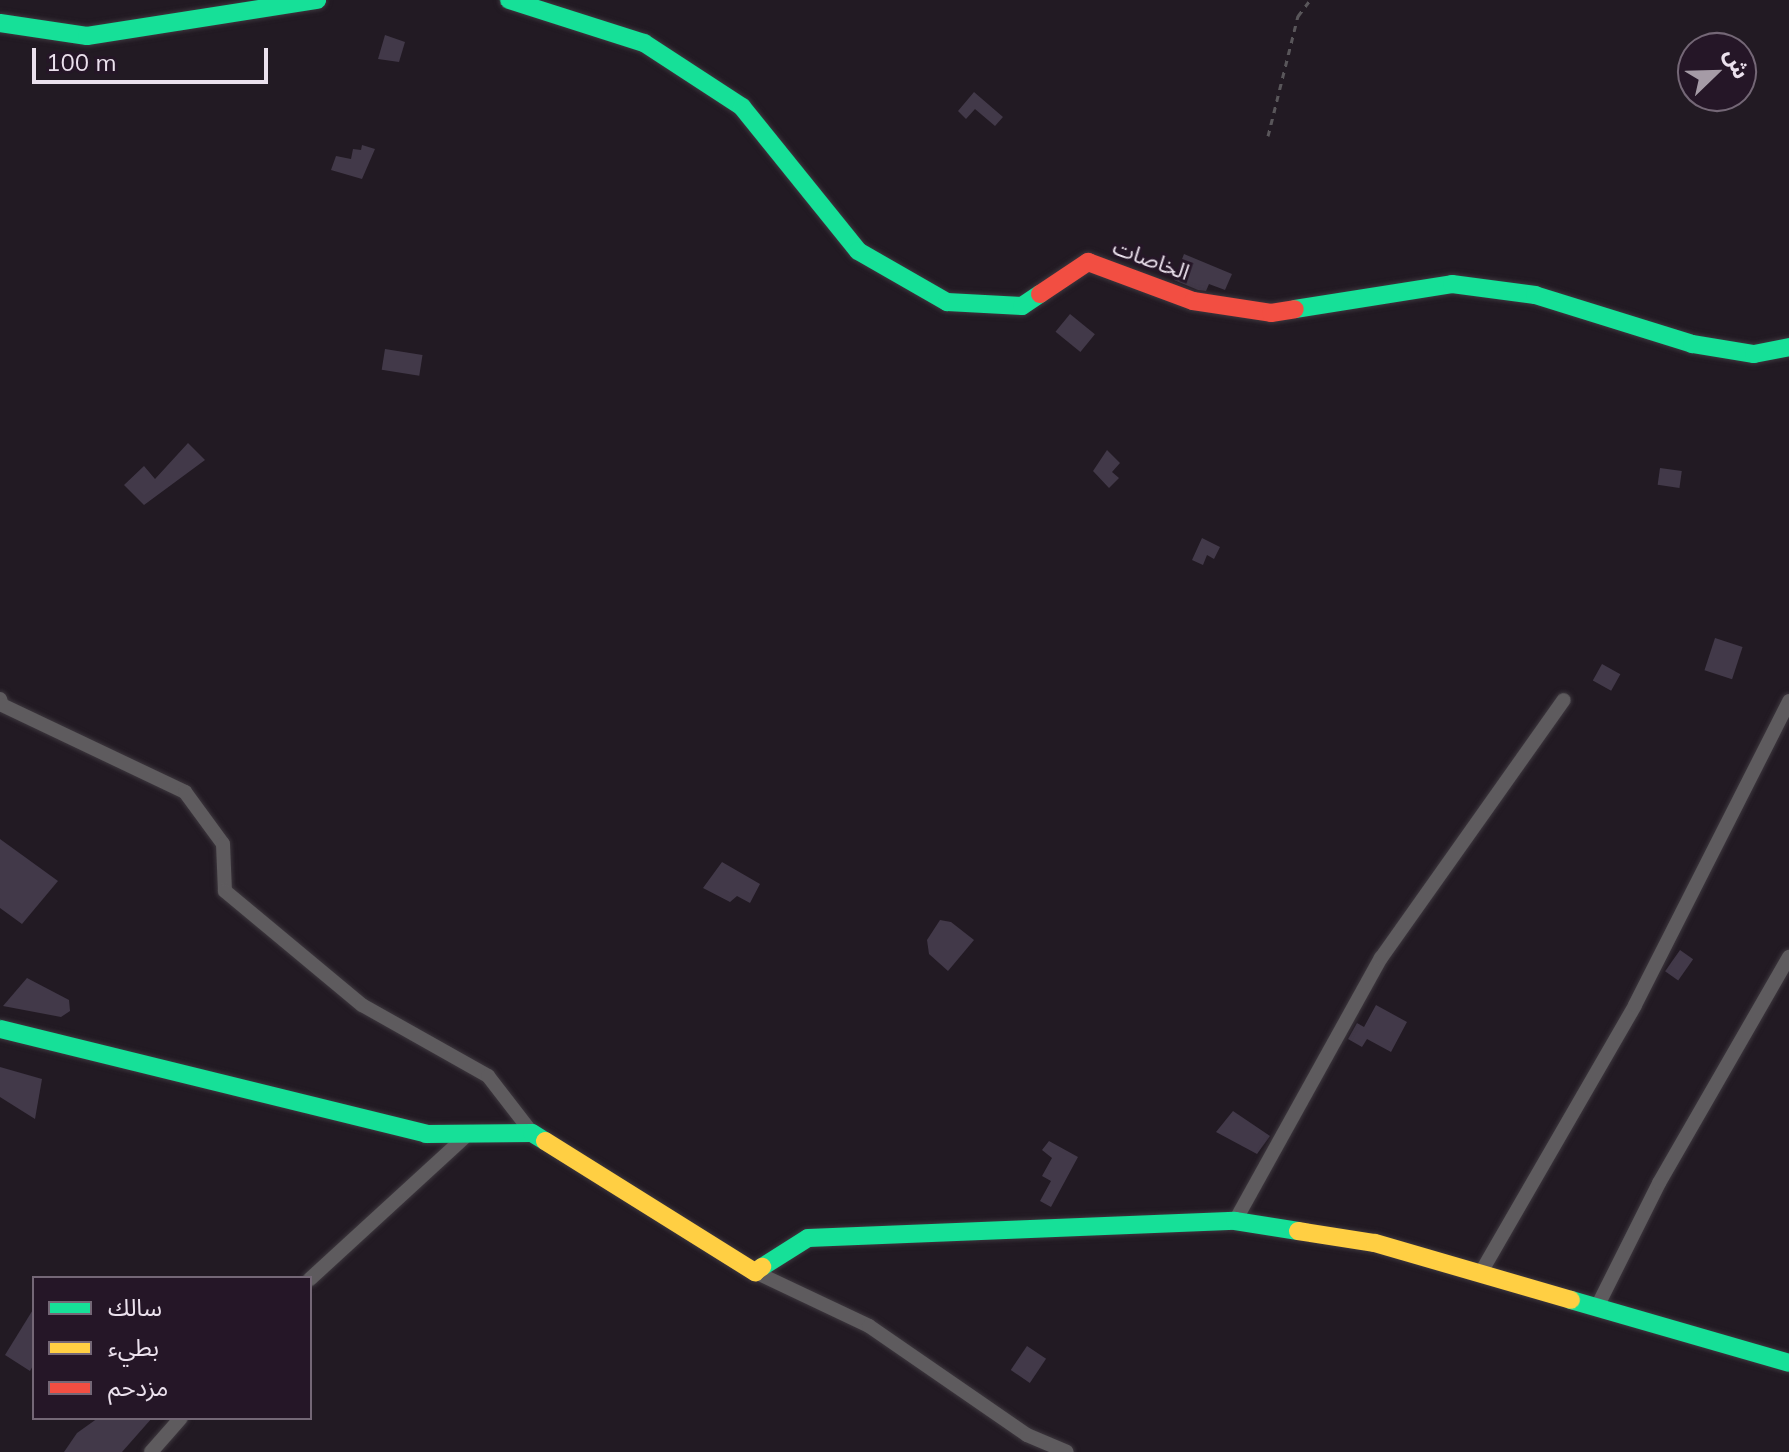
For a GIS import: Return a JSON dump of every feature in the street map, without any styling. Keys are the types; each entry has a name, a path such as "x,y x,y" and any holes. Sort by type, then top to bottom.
{"street":[{"path":"0,23 87,36 317,0"},
{"name":"الخاصات","path":"509,0 644,43 742,107 858,251 947,302 1022,306 1088,262 1193,301 1271,313 1452,284 1549,298 1692,344 1754,354 1789,347"},
{"path":"0,699 2,705 185,792 223,844 225,891 362,1005 488,1076 532,1133 755,1272 869,1326 1027,1435 1067,1452"},
{"path":"1235,1221 1381,958 1564,700"},
{"path":"1480,1274 1635,1005 1789,701"},
{"path":"1597,1307 1659,1183 1789,957"},
{"path":"0,1029 426,1134 532,1133"},
{"path":"312,1277 468,1134"},
{"path":"755,1272 808,1238 1235,1221 1375,1243 1789,1362"},
{"path":"151,1452 179,1420"}],"path":[{"path":"1268,136 1298,16 1310,0"}],"building":[{"path":"385,35 405,42 399,62 378,59"},
{"path":"974,92 1003,117 995,126 975,109 966,119 958,111"},
{"path":"362,145 375,149 362,179 331,170 336,156 351,159 353,149 361,150"},
{"path":"1184,254 1232,274 1225,290 1209,284 1206,291 1198,290 1174,280"},
{"path":"1070,314 1095,334 1080,352 1056,332"},
{"path":"385,349 423,355 419,376 382,370"},
{"path":"188,443 205,460 144,505 124,485 144,466 155,479"},
{"path":"1107,450 1120,463 1112,472 1119,478 1109,488 1093,471"},
{"path":"1660,468 1682,471 1679,488 1658,485"},
{"path":"1202,538 1220,547 1214,559 1207,555 1203,565 1192,560"},
{"path":"1715,638 1743,647 1732,679 1704,670"},
{"path":"1602,664 1620,674 1611,691 1593,681"},
{"path":"0,839 58,881 22,924 0,908"},
{"path":"722,862 760,884 750,903 737,896 730,902 703,888"},
{"path":"940,920 951,922 974,940 948,971 929,954 927,940"},
{"path":"1680,950 1693,959 1678,980 1665,971"},
{"path":"27,978 69,1000 70,1011 61,1017 3,1006"},
{"path":"1376,1005 1407,1022 1391,1052 1367,1039 1362,1047 1348,1039 1357,1023 1364,1027"},
{"path":"0,1067 42,1079 35,1119 0,1097"},
{"path":"1233,1111 1270,1136 1257,1154 1216,1132"},
{"path":"1049,1141 1078,1157 1051,1207 1040,1201 1051,1181 1042,1176 1052,1158 1042,1150"},
{"path":"32,1311 30,1371 5,1355"},
{"path":"1027,1346 1046,1359 1030,1383 1011,1370"},
{"path":"95,1420 150,1420 122,1452 64,1452 77,1433"}],"traffic: fast":[{"path":"0,23 87,36 317,0"},
{"path":"509,0 644,43 742,107 858,251 947,302 1022,306 1040,294"},
{"path":"1295,309 1452,284 1535,295 1692,344 1754,354 1789,347"},
{"path":"0,1029 426,1134 532,1133 545,1141"},
{"path":"762,1267 808,1238 1235,1221 1298,1231"},
{"path":"1571,1300 1789,1363"}],"traffic: slow":[{"path":"545,1141 755,1272 762,1267"},
{"path":"1298,1231 1375,1243 1571,1300"}],"traffic: jam":[{"path":"1040,294 1088,262 1193,301 1271,313 1295,309"}]}
